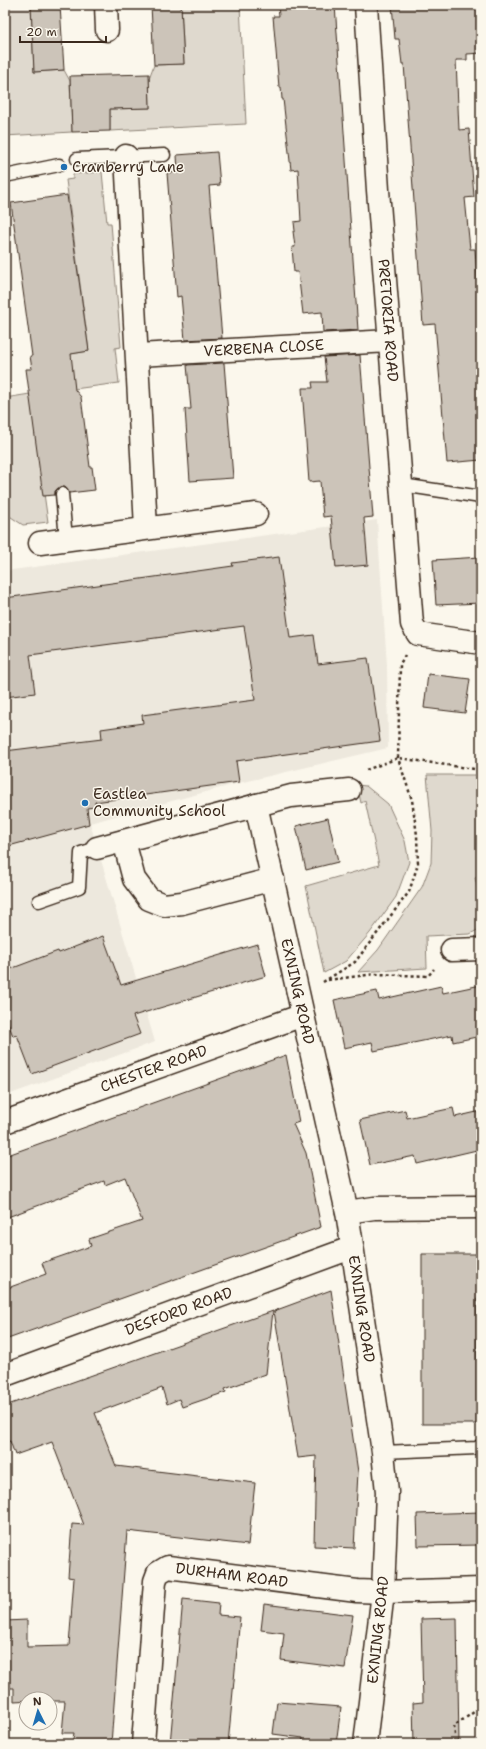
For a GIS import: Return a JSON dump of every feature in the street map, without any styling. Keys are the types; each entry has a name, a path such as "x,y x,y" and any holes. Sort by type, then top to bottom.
{"street":[{"path":"106,5 107,30"},
{"name":"PRETORIA ROAD","path":"366,5 412,624 418,634"},
{"path":"126,156 138,355 146,528"},
{"name":"VERBENA CLOSE","path":"138,355 390,341"},
{"path":"40,543 256,514"},
{"path":"418,634 481,643"},
{"path":"97,848 291,796 349,790"},
{"name":"EXNING ROAD","path":"256,805 347,1212 351,1248 383,1452 387,1492 383,1592 365,1744"},
{"path":"124,841 134,879 148,899 164,905 182,903 273,879"},
{"path":"452,950 481,950"},
{"name":"CHESTER ROAD","path":"5,1122 303,1015"},
{"path":"347,1212 374,1208 481,1207"},
{"name":"DESFORD ROAD","path":"5,1375 351,1248"},
{"name":"DURHAM ROAD","path":"143,1744 155,1581 158,1573 168,1567 356,1591 383,1592"},
{"path":"383,1592 481,1589"}],"lane":[{"path":"77,159 164,155"},
{"path":"5,176 59,165"},
{"path":"402,485 481,496"},
{"path":"62,494 66,539"},
{"path":"39,901 80,887 81,852 97,848"},
{"path":"383,1452 480,1448"}],"path":[{"path":"298,991 326,981 355,962 409,892 418,864 417,835 412,800 398,758 400,664 418,634"},
{"path":"363,771 398,758 481,770"},
{"name":"EXNING ROAD","path":"326,981 375,974 428,976 452,950"},
{"path":"455,1735 454,1726 481,1707"}],"shaded area":[{"path":"5,5 31,5 34,72 64,70 70,81 72,132 5,136"},
{"path":"181,5 240,5 246,124 110,131 110,109 150,108 149,78 154,65 184,64"},
{"path":"102,172 107,223 111,223 121,347 115,348 119,383 74,389 70,354 89,351 66,180 73,179 73,174"},
{"path":"30,394 48,522 23,525 5,513 5,398"},
{"name":"Eastlea Community School","path":"377,520 387,665 388,748 239,783 90,823 155,1042 5,1096 5,571"},
{"path":"427,775 481,775 481,876 475,878 481,902 481,928 470,934 426,936 427,968 358,972 378,950 422,887 431,863 432,831"},
{"path":"357,785 366,786 388,804 405,841 409,862 396,897 370,933 346,961 324,973 306,886 379,865 365,801 361,803"}],"building":[{"path":"31,5 60,5 64,70 34,72"},
{"path":"151,5 181,5 184,64 154,65"},
{"path":"278,5 335,5 358,330 323,332 322,312 303,314 298,272 294,272 292,247 295,247 293,231 295,231 294,222 301,221 298,169 291,170 283,99 281,87 279,87 273,16 279,16"},
{"path":"392,5 481,5 481,53 467,54 467,60 456,60 459,130 469,129 474,197 465,198 470,249 475,249 478,288 481,287 481,460 447,463 435,324 423,325 404,64 402,64 399,39 395,39"},
{"path":"149,74 150,108 110,109 110,131 72,132 70,76"},
{"path":"217,152 220,185 209,186 222,338 185,340 181,296 177,297 167,173 178,172 177,155"},
{"path":"67,195 89,351 71,354 75,390 81,397 90,467 92,467 95,490 69,493 65,487 61,487 55,491 55,495 43,496 26,369 32,369 30,356 32,356 11,203"},
{"path":"360,355 373,517 364,518 368,565 336,568 331,516 323,517 320,481 309,482 302,388 313,388 312,382 327,382 324,357"},
{"path":"224,363 233,478 190,481 185,409 191,409 187,365"},
{"path":"279,557 290,638 314,635 318,664 368,658 380,741 236,761 239,782 95,802 95,807 87,808 89,824 5,847 5,751 102,739 101,729 143,723 142,715 255,700 244,626 30,655 35,693 5,697 5,598 233,566 232,563"},
{"path":"480,557 481,603 436,605 433,560"},
{"path":"428,674 470,679 465,713 424,708"},
{"path":"328,818 338,862 306,870 296,826"},
{"path":"103,936 121,985 257,944 266,976 133,1016 140,1034 32,1074 17,1035 13,1036 5,1015 5,971 58,951 59,953"},
{"path":"481,985 481,1036 453,1042 452,1035 374,1051 372,1042 344,1048 334,1000 377,991 379,1000 441,986 443,993"},
{"path":"286,1055 299,1122 293,1124 306,1153 321,1227 5,1340 5,1289 46,1274 42,1263 91,1246 89,1239 142,1221 125,1177 105,1185 104,1181 5,1218 5,1156"},
{"path":"453,1108 455,1117 481,1111 481,1149 417,1164 415,1156 370,1165 360,1120 405,1110 407,1118"},
{"path":"422,1254 481,1254 481,1298 477,1298 477,1424 422,1424"},
{"path":"331,1290 358,1472 354,1548 314,1546 316,1456 298,1458 274,1311"},
{"path":"273,1311 266,1374 225,1389 226,1392 182,1407 179,1399 167,1404 162,1388 95,1413 116,1466 255,1483 248,1545 127,1531 111,1744 72,1744 74,1733 62,1733 65,1701 58,1701 58,1691 18,1691 18,1701 14,1701 14,1688 5,1688 5,1621 27,1620 27,1647 69,1646 74,1578 68,1577 72,1524 84,1525 52,1442 15,1455 10,1441 5,1443 5,1406"},
{"path":"481,1512 481,1545 418,1546 417,1514"},
{"path":"183,1599 219,1603 218,1615 240,1617 228,1744 170,1744"},
{"path":"264,1604 353,1615 345,1668 281,1660 284,1633 261,1630"},
{"path":"457,1618 459,1744 414,1744 413,1703 423,1702 421,1619"},
{"path":"277,1702 341,1707 336,1744 302,1744 303,1738 273,1734"}],"place":[{"name":"Cranberry Lane","path":"64,167"},
{"name":"Eastlea Community School","path":"85,803"}]}
